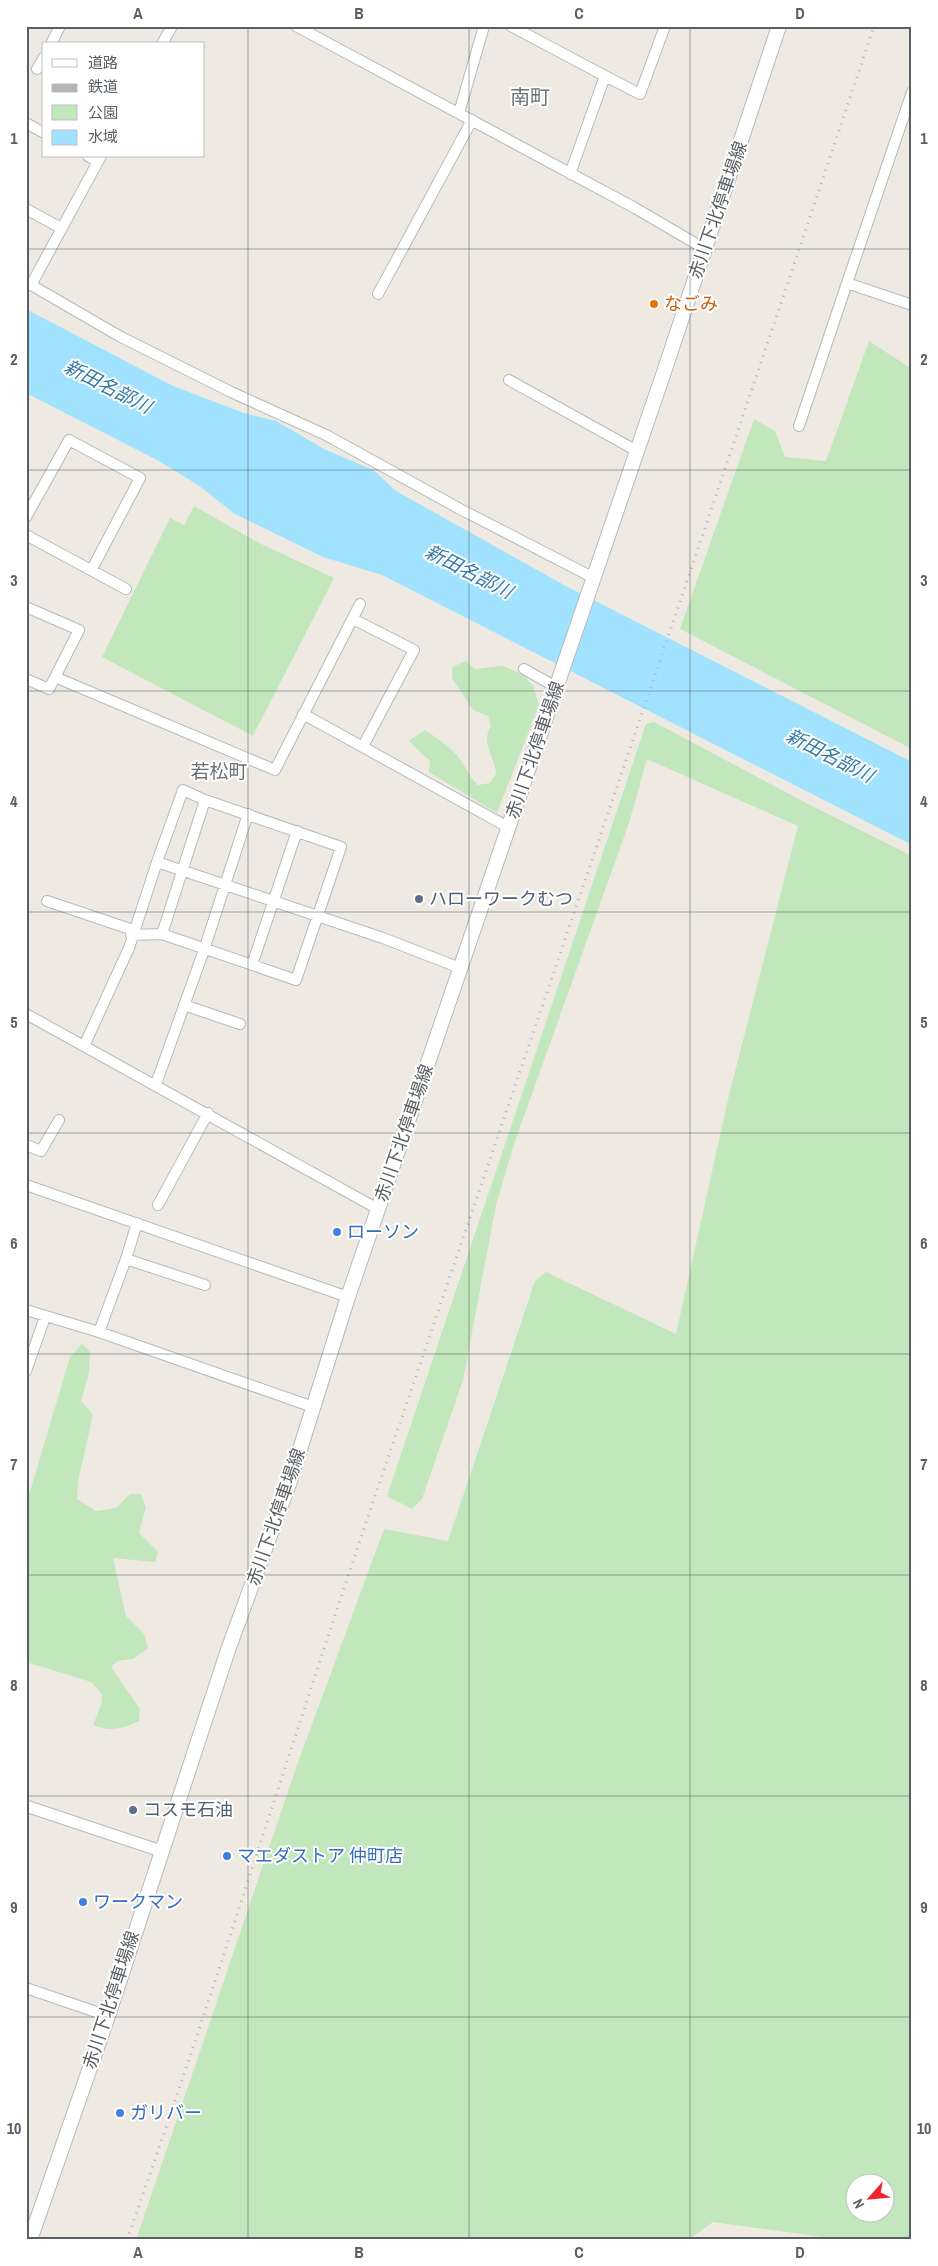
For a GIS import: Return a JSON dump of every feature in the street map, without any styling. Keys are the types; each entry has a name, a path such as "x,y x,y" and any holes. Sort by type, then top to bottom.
{"main road":[{"name":"赤川下北停車場線","path":"30,2240 108,2016 228,1650 290,1481 348,1297 564,667 779,26"}],"street":[{"path":"52,42 60,26"},
{"path":"163,42 172,26"},
{"path":"296,26 634,208 705,249"},
{"path":"459,113 484,26"},
{"path":"511,26 640,94 665,26"},
{"path":"37,69 42,60"},
{"path":"570,174 605,76"},
{"path":"799,426 912,92"},
{"path":"378,294 472,120"},
{"path":"26,123 42,132"},
{"path":"100,159 29,283 121,337 231,392 326,435 593,580"},
{"path":"26,209 61,228"},
{"path":"848,283 912,305"},
{"path":"509,380 637,451"},
{"path":"26,517 69,440 140,478 92,569"},
{"path":"26,535 126,588"},
{"path":"56,677 275,770 360,604"},
{"path":"26,606 78,630 49,689 26,679"},
{"path":"352,619 414,650 363,746"},
{"path":"524,669 556,687"},
{"path":"303,714 508,827"},
{"path":"47,901 132,932 162,934 296,980 342,848 205,800 183,790 132,932 129,948 84,1046"},
{"path":"162,934 205,800"},
{"path":"156,1084 204,950 248,814"},
{"path":"252,965 297,831"},
{"path":"157,862 383,938 460,968"},
{"path":"184,1005 240,1024"},
{"path":"26,1014 156,1084 378,1209"},
{"path":"158,1205 208,1113"},
{"path":"26,1145 41,1150 59,1120"},
{"path":"26,1185 348,1297"},
{"path":"99,1332 137,1223"},
{"path":"126,1259 205,1285"},
{"path":"26,1310 44,1317 99,1332 313,1407"},
{"path":"26,1371 44,1317"},
{"path":"26,1806 161,1851"},
{"path":"26,1988 108,2016"}],"green space":[{"path":"869,341 912,369 912,749 680,629 754,419 775,431 785,457 826,461"},
{"path":"194,506 259,543 334,578 253,736 102,657 170,518 184,525"},
{"path":"466,661 475,669 503,666 523,675 533,686 539,705 497,813 429,772 430,761 409,741 425,730 455,754 478,785 490,783 496,774 487,744 488,732 491,726 488,716 473,710 452,678 452,667"},
{"path":"654,722 810,805 912,856 912,2240 843,2240 713,2222 688,2240 136,2240 297,1765 384,1529 448,1541 535,1281 546,1272 676,1334 729,1095 798,826 647,759 629,823 514,1144 496,1205 463,1380 422,1499 412,1509 387,1496 646,724"},
{"path":"82,1344 90,1352 89,1372 81,1401 93,1414 78,1482 77,1499 96,1511 116,1508 130,1494 141,1494 146,1507 139,1533 158,1552 155,1562 113,1558 126,1616 144,1634 148,1648 133,1659 117,1661 111,1667 140,1709 139,1721 116,1729 93,1725 102,1702 102,1694 91,1682 26,1662 26,1505 70,1357"}],"water":[{"name":"新田名部川","path":"26,309 173,386 244,413 276,421 324,449 373,470 396,491 564,585 912,762 912,845 382,575 323,557 235,514 198,485 157,460 26,393"}],"railway":[{"path":"127,2240 190,2057 372,1505 874,26"}],"place":[{"name":"なごみ","path":"654,304"},
{"name":"ハローワークむつ","path":"419,899"},
{"name":"ローソン","path":"337,1232"},
{"name":"コスモ石油","path":"133,1810"},
{"name":"マエダストア 仲町店","path":"227,1856"},
{"name":"ワークマン","path":"83,1902"},
{"name":"ガリバー","path":"120,2113"}],"district":[{"name":"南町","path":"530,97"},
{"name":"若松町","path":"219,771"}]}
